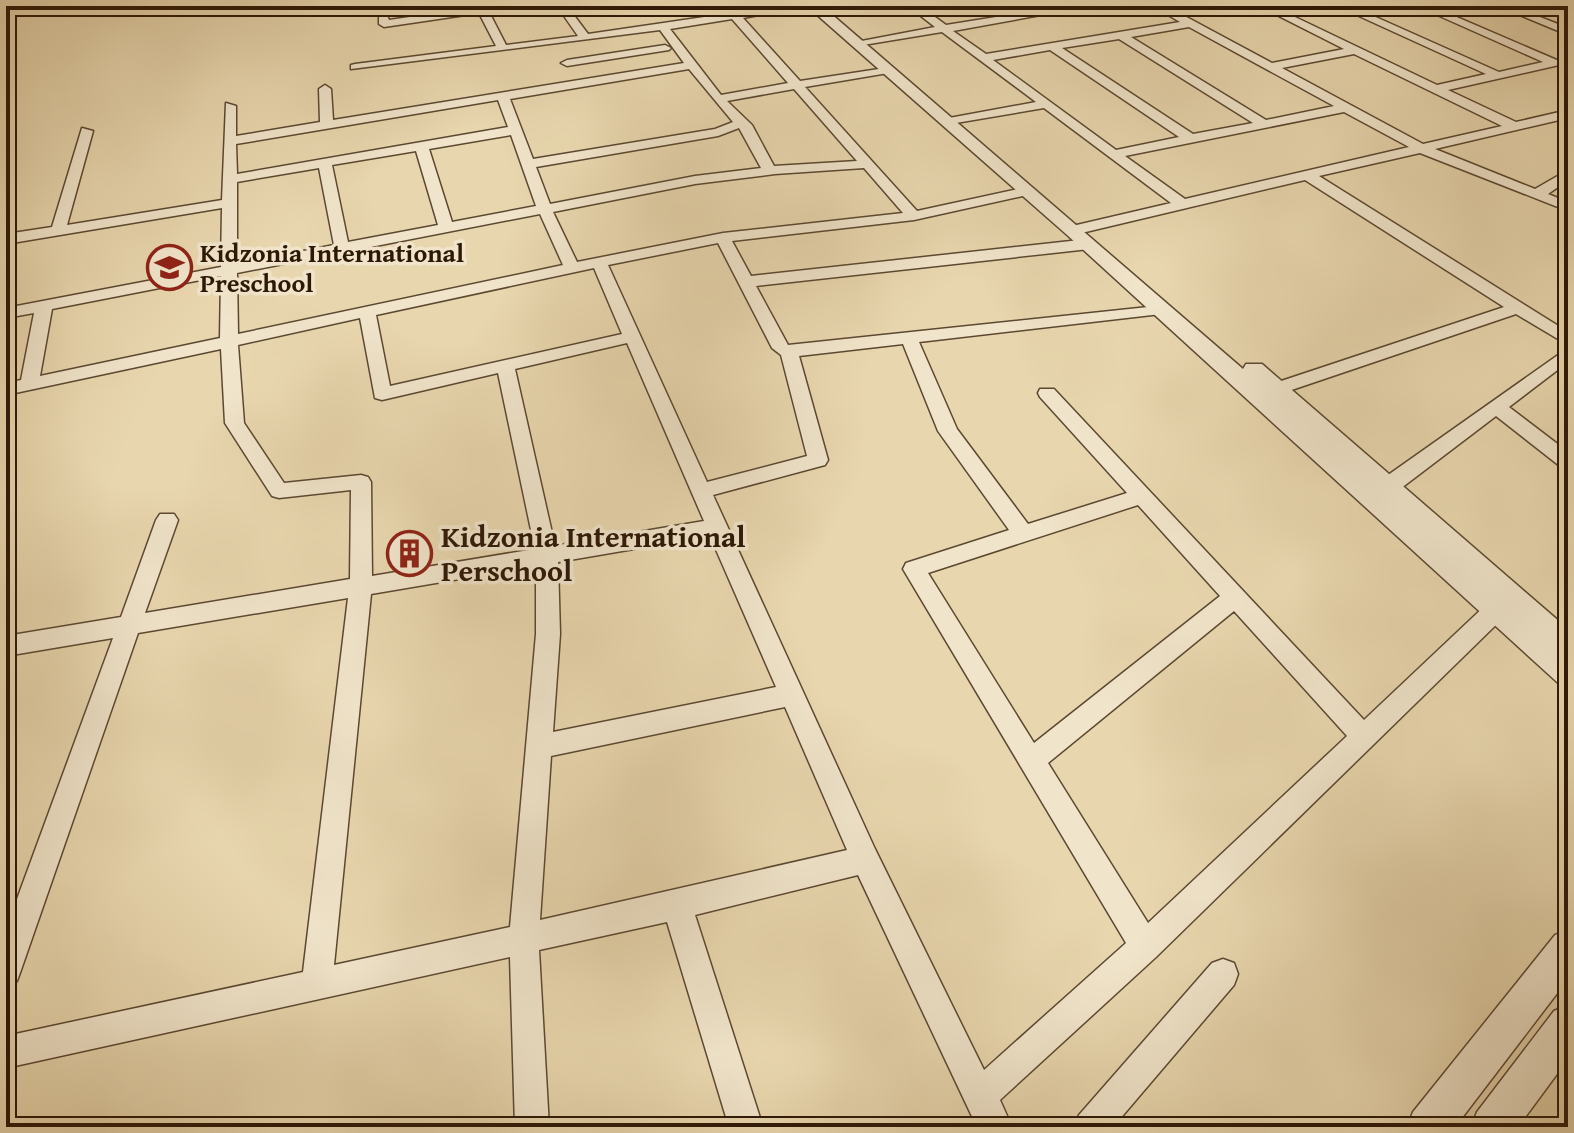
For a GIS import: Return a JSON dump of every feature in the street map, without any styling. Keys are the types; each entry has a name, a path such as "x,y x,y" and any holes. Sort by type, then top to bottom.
{"street":[{"path":"378,6 384,15 384,24 482,8 503,49"},
{"path":"562,6 585,42 616,56"},
{"path":"355,67 585,42 801,6"},
{"path":"814,6 863,42 956,121 1379,492 1568,647"},
{"path":"827,6 888,69 956,121 1027,191 1084,234 1161,309 1267,392"},
{"path":"913,6 1183,205"},
{"path":"863,42 1085,6"},
{"path":"1158,6 1420,148 1568,207"},
{"path":"1268,8 1296,6"},
{"path":"1342,6 1497,75"},
{"path":"1422,6 1555,63"},
{"path":"1503,6 1568,32"},
{"path":"1268,8 1515,127"},
{"path":"735,16 914,216"},
{"path":"984,58 1189,24"},
{"path":"658,31 674,66 718,99 747,128 770,171"},
{"path":"1120,35 1264,124"},
{"path":"1052,47 1191,139"},
{"path":"567,63 665,48"},
{"path":"1270,67 1356,50"},
{"path":"605,77 616,56"},
{"path":"1435,89 1568,60"},
{"path":"229,141 674,66"},
{"path":"718,99 888,69"},
{"path":"325,89 327,124"},
{"path":"502,94 545,210 573,269"},
{"path":"956,121 1046,104"},
{"path":"230,106 229,343 235,423 279,491 361,482 361,586 317,983"},
{"path":"1114,154 1345,108"},
{"path":"745,282 1084,234 1183,205 1568,114"},
{"path":"527,164 718,132 741,123"},
{"path":"230,179 515,130"},
{"path":"58,231 87,131"},
{"path":"421,146 447,229"},
{"path":"325,163 342,249"},
{"path":"6,313 695,180 869,164"},
{"path":"1536,195 1568,174"},
{"path":"1307,175 1568,340"},
{"path":"6,389 599,262 723,238 914,216 1027,191"},
{"path":"6,239 228,203"},
{"path":"723,238 781,348 789,352 1161,309"},
{"path":"599,262 865,859 995,1127"},
{"path":"29,385 44,306"},
{"path":"1267,392 1518,308"},
{"path":"367,313 382,394 632,337"},
{"path":"909,339 948,431 1023,534"},
{"path":"700,491 818,460 789,352"},
{"path":"1379,492 1568,353"},
{"path":"505,366 547,556 548,634 524,939 532,1127"},
{"path":"1047,393 1363,736"},
{"path":"1497,407 1568,462"},
{"path":"1379,492 1496,610 1568,673"},
{"path":"1141,496 914,569 1145,946"},
{"path":"6,970 167,520"},
{"path":"6,646 716,527"},
{"path":"1031,761 1235,597"},
{"path":"980,1096 1145,946 1496,610"},
{"path":"539,747 791,695"},
{"path":"6,1052 677,905 865,859"},
{"path":"677,905 746,1127"},
{"path":"1432,1125 1568,948"},
{"path":"1091,1127 1223,974"},
{"path":"1492,1127 1568,1025"}],"place":[{"name":"Kidzonia International Preschool","path":"169,267"},
{"name":"Kidzonia International Perschool","path":"410,553"}]}
